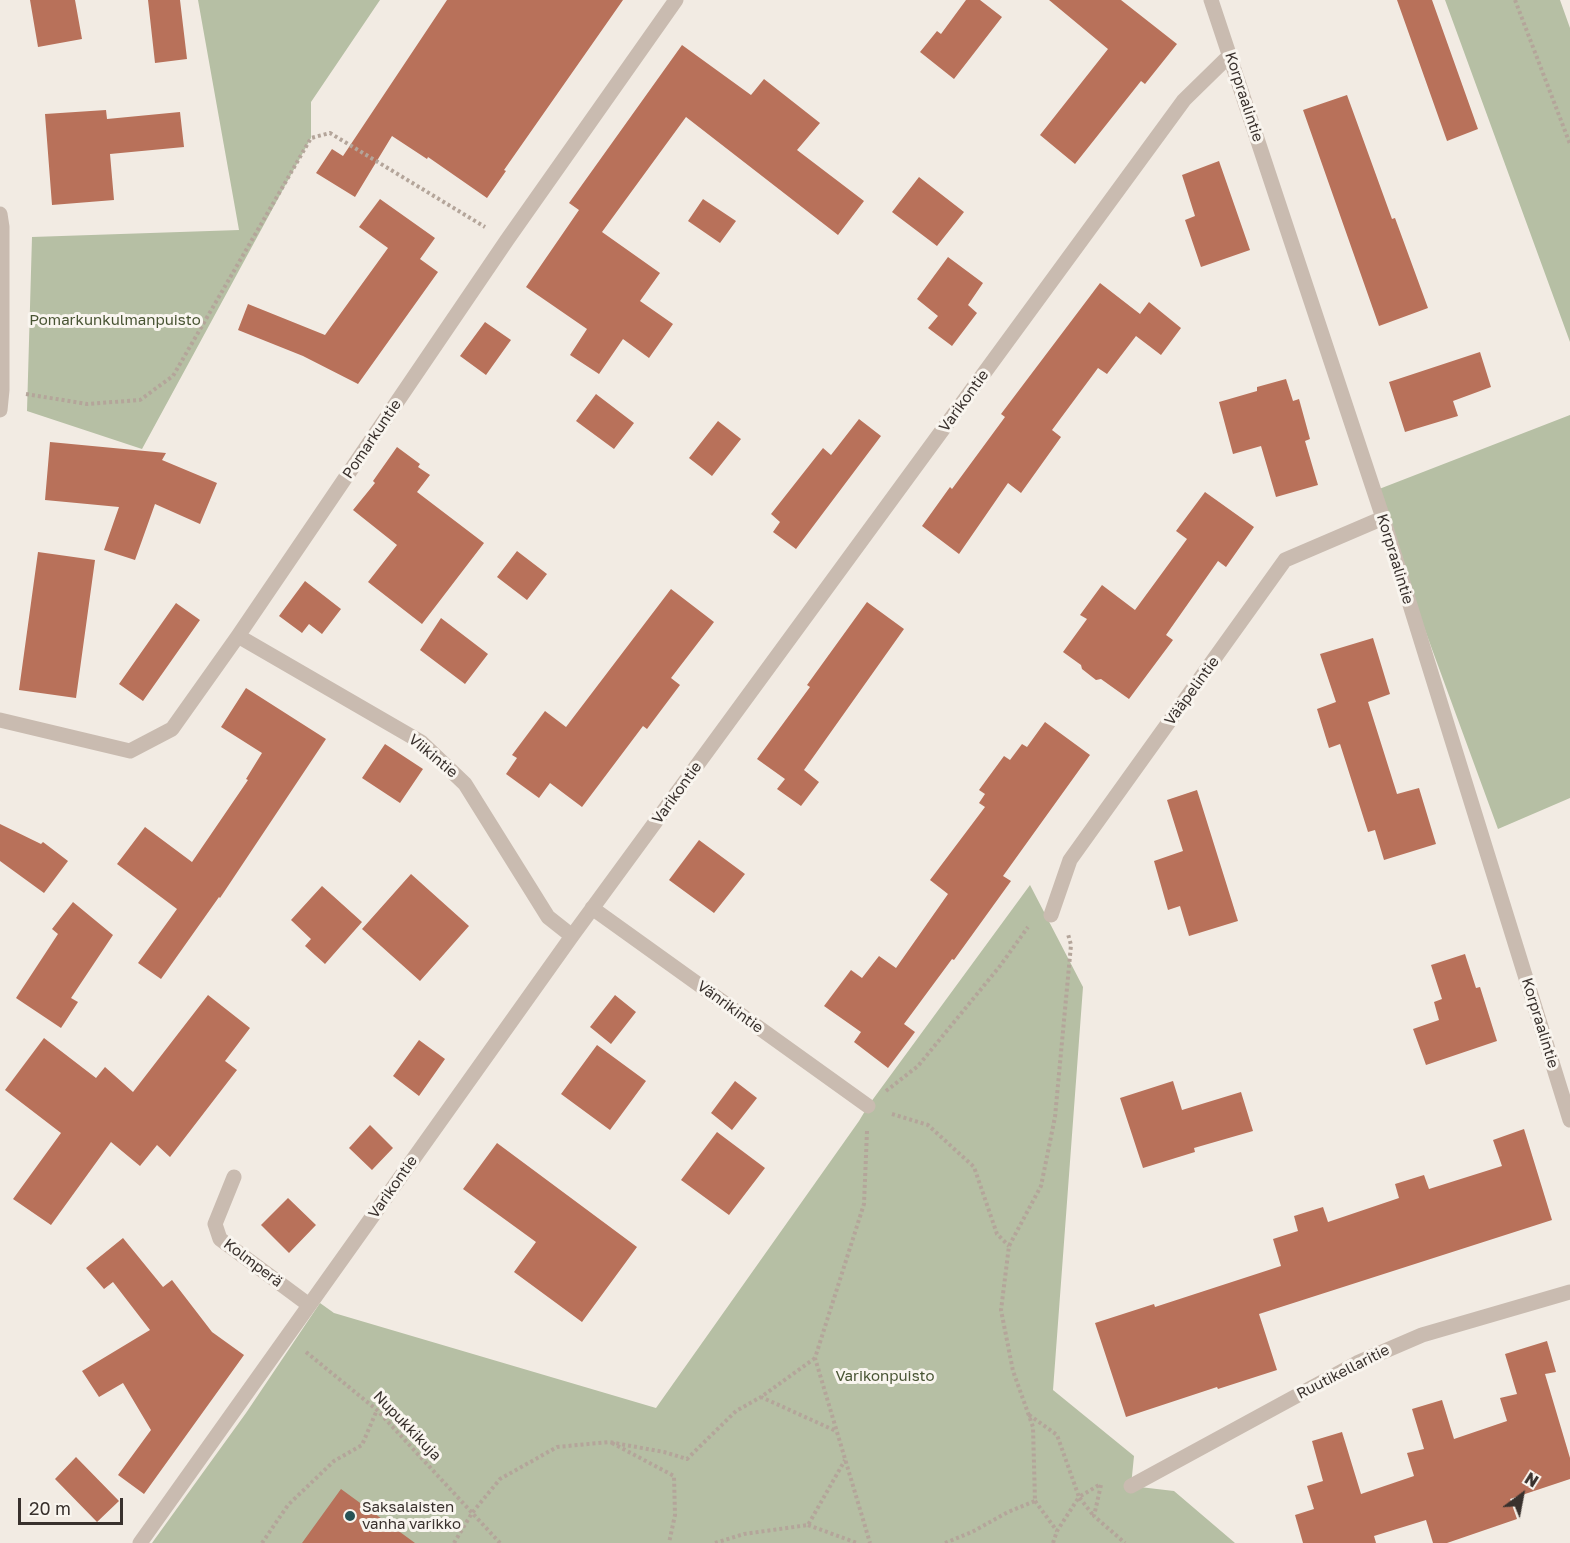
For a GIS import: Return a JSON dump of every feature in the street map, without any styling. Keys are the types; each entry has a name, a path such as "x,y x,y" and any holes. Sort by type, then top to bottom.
{"street":[{"name":"Pomarkuntie","path":"0,720 130,751 172,729 238,636 507,240 676,0"},
{"name":"Korpraalintie","path":"1211,0 1383,518 1570,1120"},
{"name":"Varikontie","path":"140,1543 592,908 1184,100 1230,55"},
{"path":"0,214 2,227 0,410"},
{"name":"Vääpelintie","path":"1051,915 1070,860 1285,560 1383,518"},
{"name":"Viikintie","path":"238,636 421,742 465,784 549,917 572,936"},
{"name":"Vänrikintie","path":"592,908 868,1106"},
{"name":"Kolmperä","path":"234,1177 215,1224 220,1239 309,1305"},
{"name":"Ruutikellaritie","path":"1131,1486 1357,1363 1422,1335 1570,1292"}],"path":[{"path":"1515,0 1570,144"},
{"path":"2,390 87,404 140,399 173,376 311,138 330,132 507,240"},
{"path":"870,1543 815,1358 864,1204 868,1106 918,1066 1000,966 1035,917 1051,915 1066,925 1071,945 1055,1117 1041,1186 1009,1246 1001,1310 1013,1371 1033,1427 1035,1502 1058,1531"},
{"path":"868,1106 928,1125 974,1167 997,1234 1009,1246"},
{"name":"Nupukkikuja","path":"287,1336 377,1410 500,1543"},
{"path":"454,1543 472,1513 500,1479 557,1447 609,1442 664,1452 687,1459 736,1411 761,1397 815,1358"},
{"path":"761,1397 836,1431"},
{"path":"262,1543 288,1505 334,1461 362,1445 377,1410"},
{"path":"1029,1414 1057,1435 1079,1497 1094,1516 1125,1543"},
{"path":"609,1442 674,1476 675,1515 669,1543"},
{"path":"808,1525 845,1460"},
{"path":"1094,1516 1100,1485"},
{"path":"1053,1543 1079,1497 1100,1485 1131,1486"},
{"path":"945,1543 972,1532 1008,1512 1035,1502"},
{"path":"715,1543 744,1534 808,1525 857,1543"}],"green space":[{"name":"Pomarkunkulmanpuisto","path":"198,0 380,0 311,102 311,138 142,449 27,411 32,237 239,230"},
{"path":"1445,0 1560,0 1570,28 1570,342"},
{"path":"1570,415 1570,798 1498,829 1374,491"},
{"name":"Varikonpuisto","path":"1030,885 1083,987 1053,1390 1134,1456 1131,1486 1174,1491 1235,1543 152,1543 246,1413 320,1303 334,1313 656,1408 868,1106"}],"building":[{"path":"30,0 75,0 82,39 38,47"},
{"path":"148,0 180,0 187,59 155,63"},
{"path":"447,0 623,0 504,170 506,171 487,198 428,157 427,159 392,136 355,197 316,173 332,149 343,156"},
{"path":"966,0 980,0 1002,17 954,79 920,52 937,31 941,34"},
{"path":"1049,0 1121,0 1177,44 1145,84 1141,81 1075,164 1040,135 1108,49"},
{"path":"1397,0 1432,0 1478,129 1447,141"},
{"path":"682,45 751,95 764,79 820,123 797,150 864,201 838,235 686,117 602,232 660,273 640,301 673,324 649,358 623,339 599,374 570,355 587,329 526,287 579,210 569,203"},
{"path":"1347,95 1392,219 1395,218 1428,308 1379,326 1303,110"},
{"path":"106,110 107,119 180,112 184,147 110,154 114,200 52,205 45,114"},
{"path":"1219,161 1250,250 1201,267 1185,220 1195,216 1182,175"},
{"path":"919,177 964,212 937,246 892,212"},
{"path":"380,199 435,238 420,259 438,272 358,384 303,356 238,330 248,304 325,335 388,248 359,227"},
{"path":"703,199 736,221 720,243 688,221"},
{"path":"948,257 983,283 968,305 977,313 952,346 928,328 938,316 917,299"},
{"path":"1100,283 1140,314 1149,302 1181,328 1161,355 1136,336 1107,374 1098,368 1052,430 1061,437 1021,493 1008,483 959,554 922,526 1005,417 1001,414"},
{"path":"485,322 511,340 486,375 460,356"},
{"path":"1480,352 1491,387 1453,401 1458,416 1405,432 1389,382"},
{"path":"1286,379 1293,401 1299,399 1310,439 1305,441 1318,485 1276,497 1261,446 1233,454 1219,402 1257,391 1257,387"},
{"path":"596,394 634,423 614,449 576,421"},
{"path":"859,419 881,436 796,549 773,532 780,522 771,514 823,448 831,455"},
{"path":"718,421 741,439 712,476 689,458"},
{"path":"50,442 166,453 162,460 217,483 200,524 155,504 135,560 104,550 119,507 45,500"},
{"path":"397,447 420,464 418,467 430,475 417,492 484,543 422,624 368,582 397,545 353,510 375,483 373,481"},
{"path":"1205,492 1254,527 1226,567 1218,561 1166,635 1173,640 1129,699 1101,679 1096,680 1063,652 1087,619 1080,615 1102,585 1135,610 1187,539 1176,531"},
{"path":"517,551 547,574 527,600 497,577"},
{"path":"38,552 95,560 76,698 19,690"},
{"path":"305,581 341,609 322,634 309,624 302,633 279,616"},
{"path":"671,589 714,622 671,678 680,685 647,729 643,726 582,807 550,783 539,798 506,774 517,758 512,755 545,711 566,727"},
{"path":"867,602 904,629 804,770 819,782 801,806 777,789 785,779 757,759 810,687 807,685"},
{"path":"176,603 200,620 143,701 119,684"},
{"path":"441,618 488,654 465,684 420,650"},
{"path":"1373,638 1390,694 1368,702 1397,794 1419,788 1436,844 1384,860 1375,830 1368,832 1340,744 1329,748 1317,709 1336,702 1320,654"},
{"path":"246,688 326,739 220,898 161,979 138,963 177,909 117,864 145,827 192,862 248,780 246,779 262,753 221,727"},
{"path":"1045,722 1090,755 1003,876 1011,881 904,1024 915,1032 888,1068 854,1042 861,1032 824,1006 851,970 862,978 879,956 896,968 948,894 930,880 985,807 979,803 985,794 979,790 1004,756 1010,760 1022,744 1027,747"},
{"path":"385,744 423,769 400,803 362,778"},
{"path":"1197,790 1238,921 1189,936 1180,906 1168,910 1154,861 1183,851 1167,800"},
{"path":"0,824 41,844 43,842 68,861 44,893 0,861"},
{"path":"699,840 745,874 714,913 669,880"},
{"path":"411,874 469,926 420,981 362,929"},
{"path":"322,886 362,922 325,964 305,946 311,939 291,920"},
{"path":"73,902 113,935 71,998 78,1002 61,1028 16,998 58,934 52,929"},
{"path":"1465,954 1476,988 1480,987 1497,1041 1426,1065 1413,1029 1439,1020 1434,1002 1442,999 1431,965"},
{"path":"208,995 250,1028 225,1061 237,1070 170,1157 157,1145 140,1166 111,1142 51,1225 13,1199 61,1133 5,1090 44,1038 96,1078 105,1067 133,1092"},
{"path":"615,995 636,1012 611,1044 590,1027"},
{"path":"419,1040 445,1059 419,1096 393,1076"},
{"path":"597,1045 646,1081 610,1130 561,1094"},
{"path":"735,1081 757,1098 732,1130 711,1113"},
{"path":"1173,1081 1182,1110 1241,1092 1253,1131 1194,1148 1195,1152 1143,1168 1120,1098"},
{"path":"370,1125 393,1148 372,1170 349,1148"},
{"path":"1524,1129 1552,1220 1259,1314 1277,1370 1126,1417 1095,1323 1154,1304 1155,1307 1281,1266 1273,1239 1298,1231 1294,1216 1323,1207 1328,1222 1399,1198 1395,1184 1424,1175 1429,1189 1502,1166 1493,1140"},
{"path":"717,1132 765,1168 729,1215 681,1180"},
{"path":"497,1143 637,1247 582,1322 514,1272 536,1242 463,1189"},
{"path":"288,1198 316,1225 289,1253 261,1225"},
{"path":"123,1238 163,1287 172,1280 212,1332 244,1355 144,1494 118,1475 151,1430 123,1383 99,1397 82,1371 150,1330 113,1282 104,1289 86,1268"},
{"path":"1547,1341 1556,1372 1545,1374 1570,1458 1570,1479 1510,1499 1517,1519 1447,1543 1433,1543 1426,1520 1374,1536 1376,1543 1303,1543 1295,1515 1314,1509 1307,1486 1323,1481 1312,1441 1342,1432 1361,1494 1414,1476 1407,1453 1424,1449 1412,1409 1442,1400 1454,1439 1507,1421 1500,1398 1517,1394 1505,1354"},
{"path":"76,1457 119,1501 97,1522 55,1479"},
{"name":"Saksalaisten vanha varikko","path":"341,1489 415,1543 302,1543"}],"place":[{"name":"Saksalaisten vanha varikko","path":"350,1516"}]}
